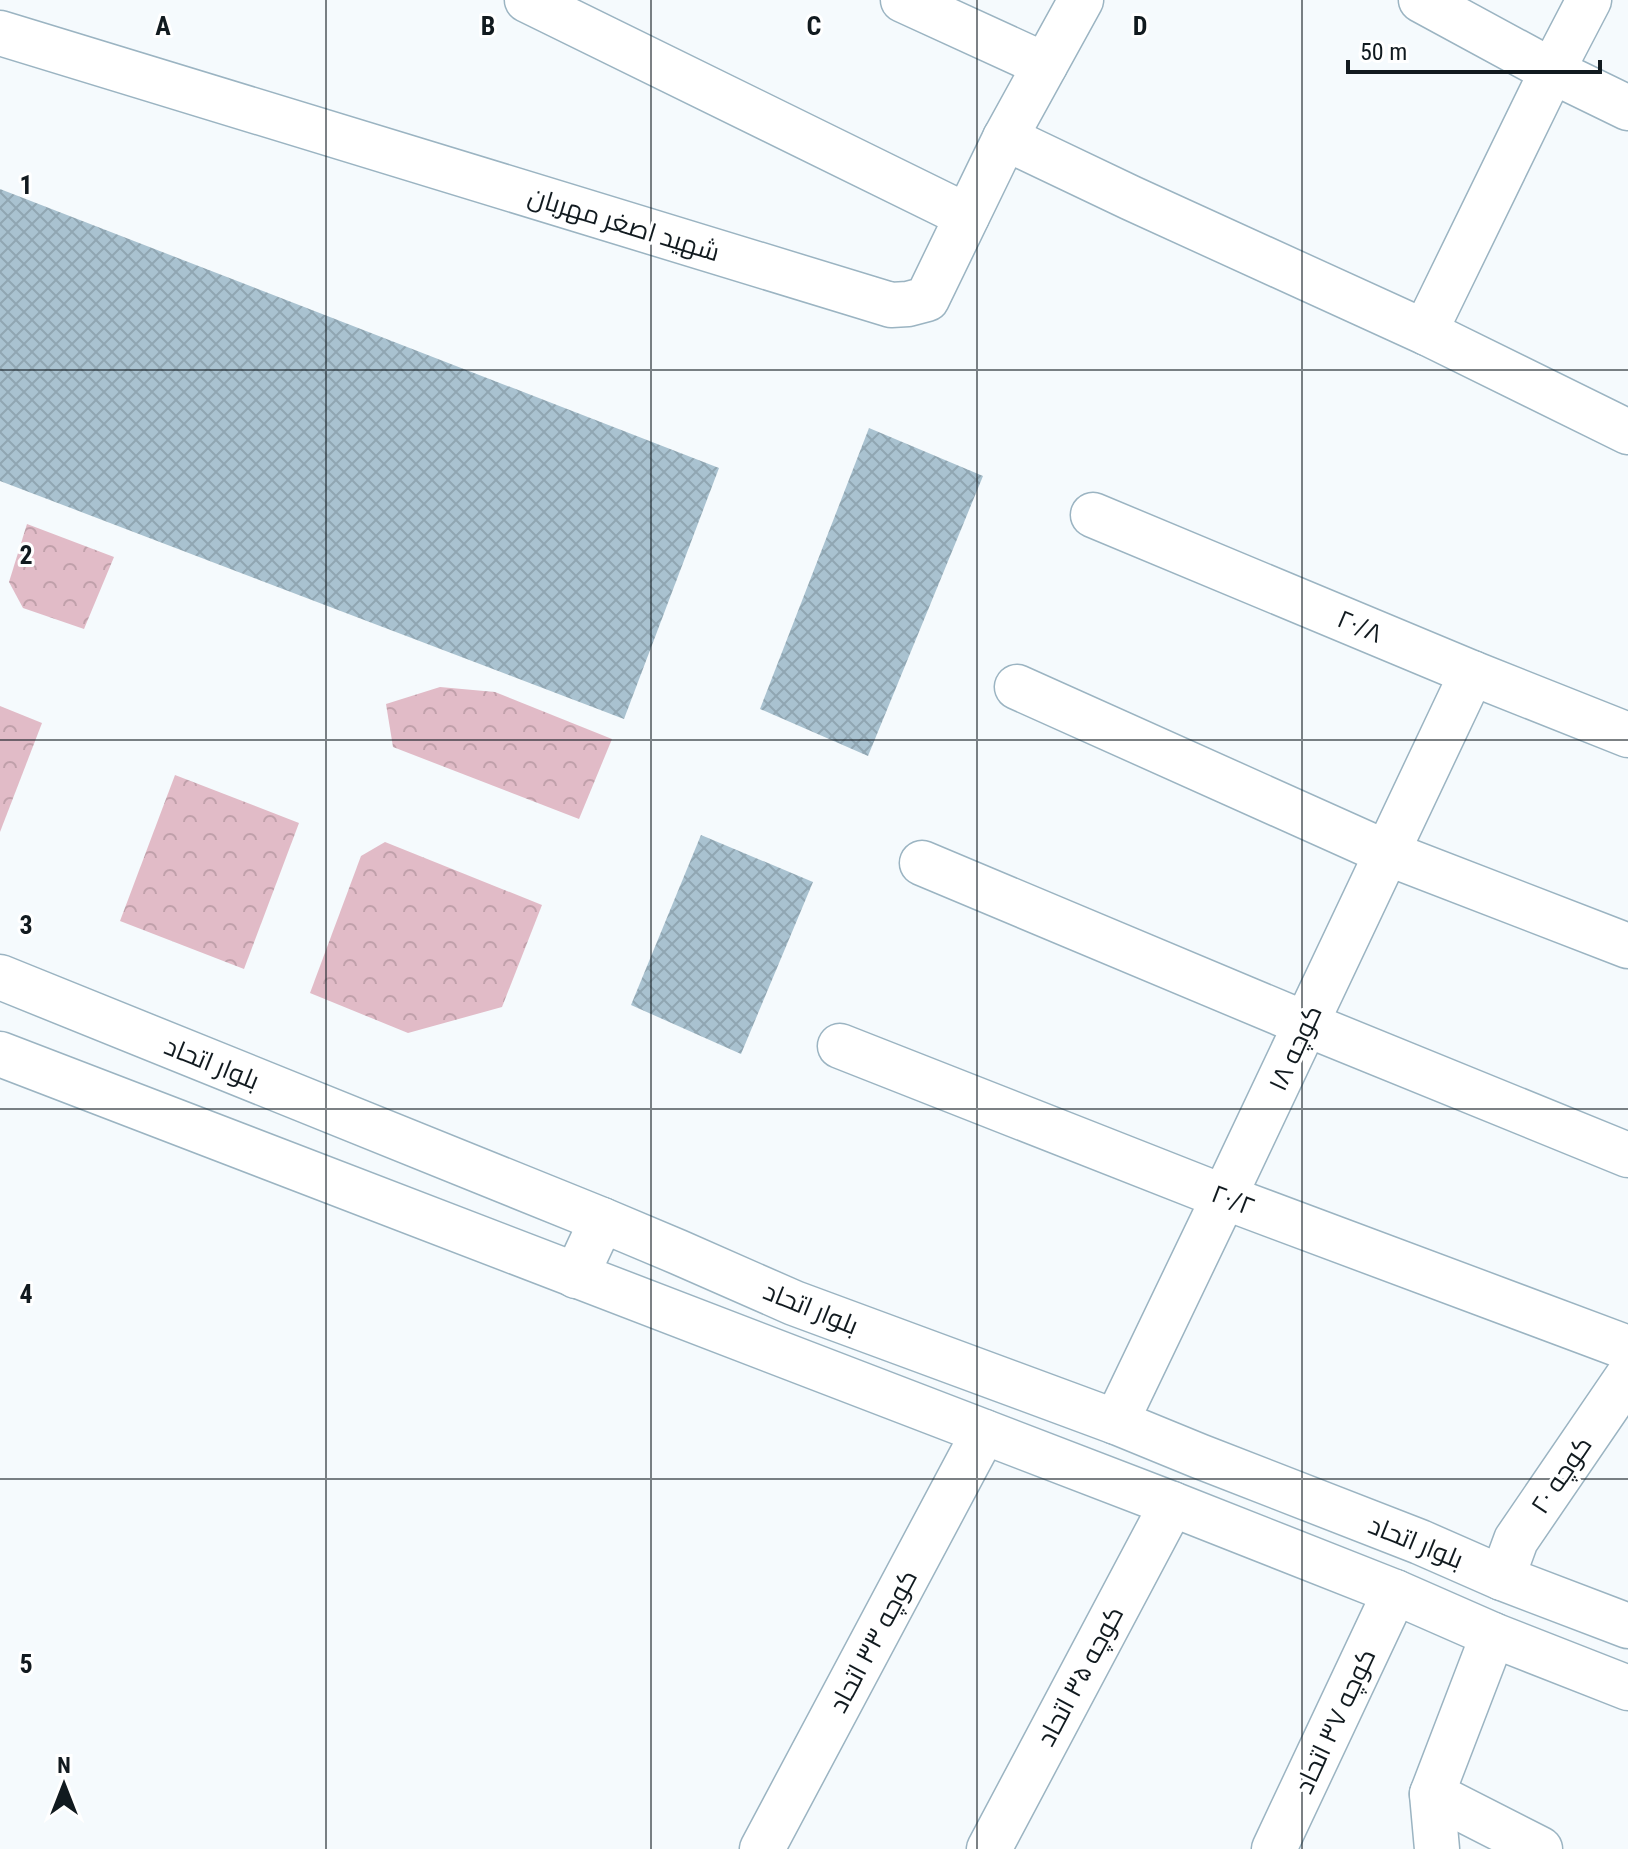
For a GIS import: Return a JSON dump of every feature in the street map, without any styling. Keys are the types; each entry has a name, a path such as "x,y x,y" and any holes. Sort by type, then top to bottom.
{"street":[{"path":"527,0 967,216"},
{"path":"903,0 1045,65"},
{"name":"شهید اصغر مهربان","path":"0,33 891,305 927,299 1005,138 1081,0"},
{"path":"1421,0 1628,108"},
{"path":"1427,333 1434,313 1589,0"},
{"path":"1005,138 1427,333 1628,432"},
{"name":"۲۰/۸","path":"1093,515 1628,735"},
{"name":"کوچه ۱۸","path":"1116,1422 1472,673"},
{"path":"1017,687 1387,853 1628,946"},
{"path":"922,863 1628,1155"},
{"name":"بلوار اتحاد","path":"0,977 602,1220 794,1303 1116,1422 1628,1626"},
{"name":"۲۰/۲","path":"840,1046 1224,1197 1628,1348"},
{"name":"بلوار اتحاد","path":"0,1054 1172,1504 1628,1688"},
{"path":"576,1276 602,1220"},
{"name":"کوچه ۲۰","path":"1502,1578 1516,1540 1628,1376"},
{"name":"کوچه ۳۳ اتحاد","path":"762,1849 984,1432"},
{"name":"کوچه ۳۵ اتحاد","path":"989,1849 1172,1504"},
{"name":"کوچه ۳۷ اتحاد","path":"1274,1849 1395,1592"},
{"path":"1437,1849 1432,1794 1493,1635"},
{"path":"1432,1794 1540,1849"}],"green space":[{"path":"27,524 114,557 84,629 23,608 9,582"},
{"path":"440,687 495,692 612,739 579,819 393,747 386,704"},
{"path":"0,706 42,723 0,832"},
{"path":"175,775 299,823 244,969 120,921"},
{"path":"385,842 542,905 502,1007 408,1033 310,993 361,856"}],"building":[{"path":"0,189 719,468 624,719 0,481"},
{"path":"869,428 983,476 868,756 760,709"},
{"path":"701,835 813,882 741,1054 631,1005"}]}
